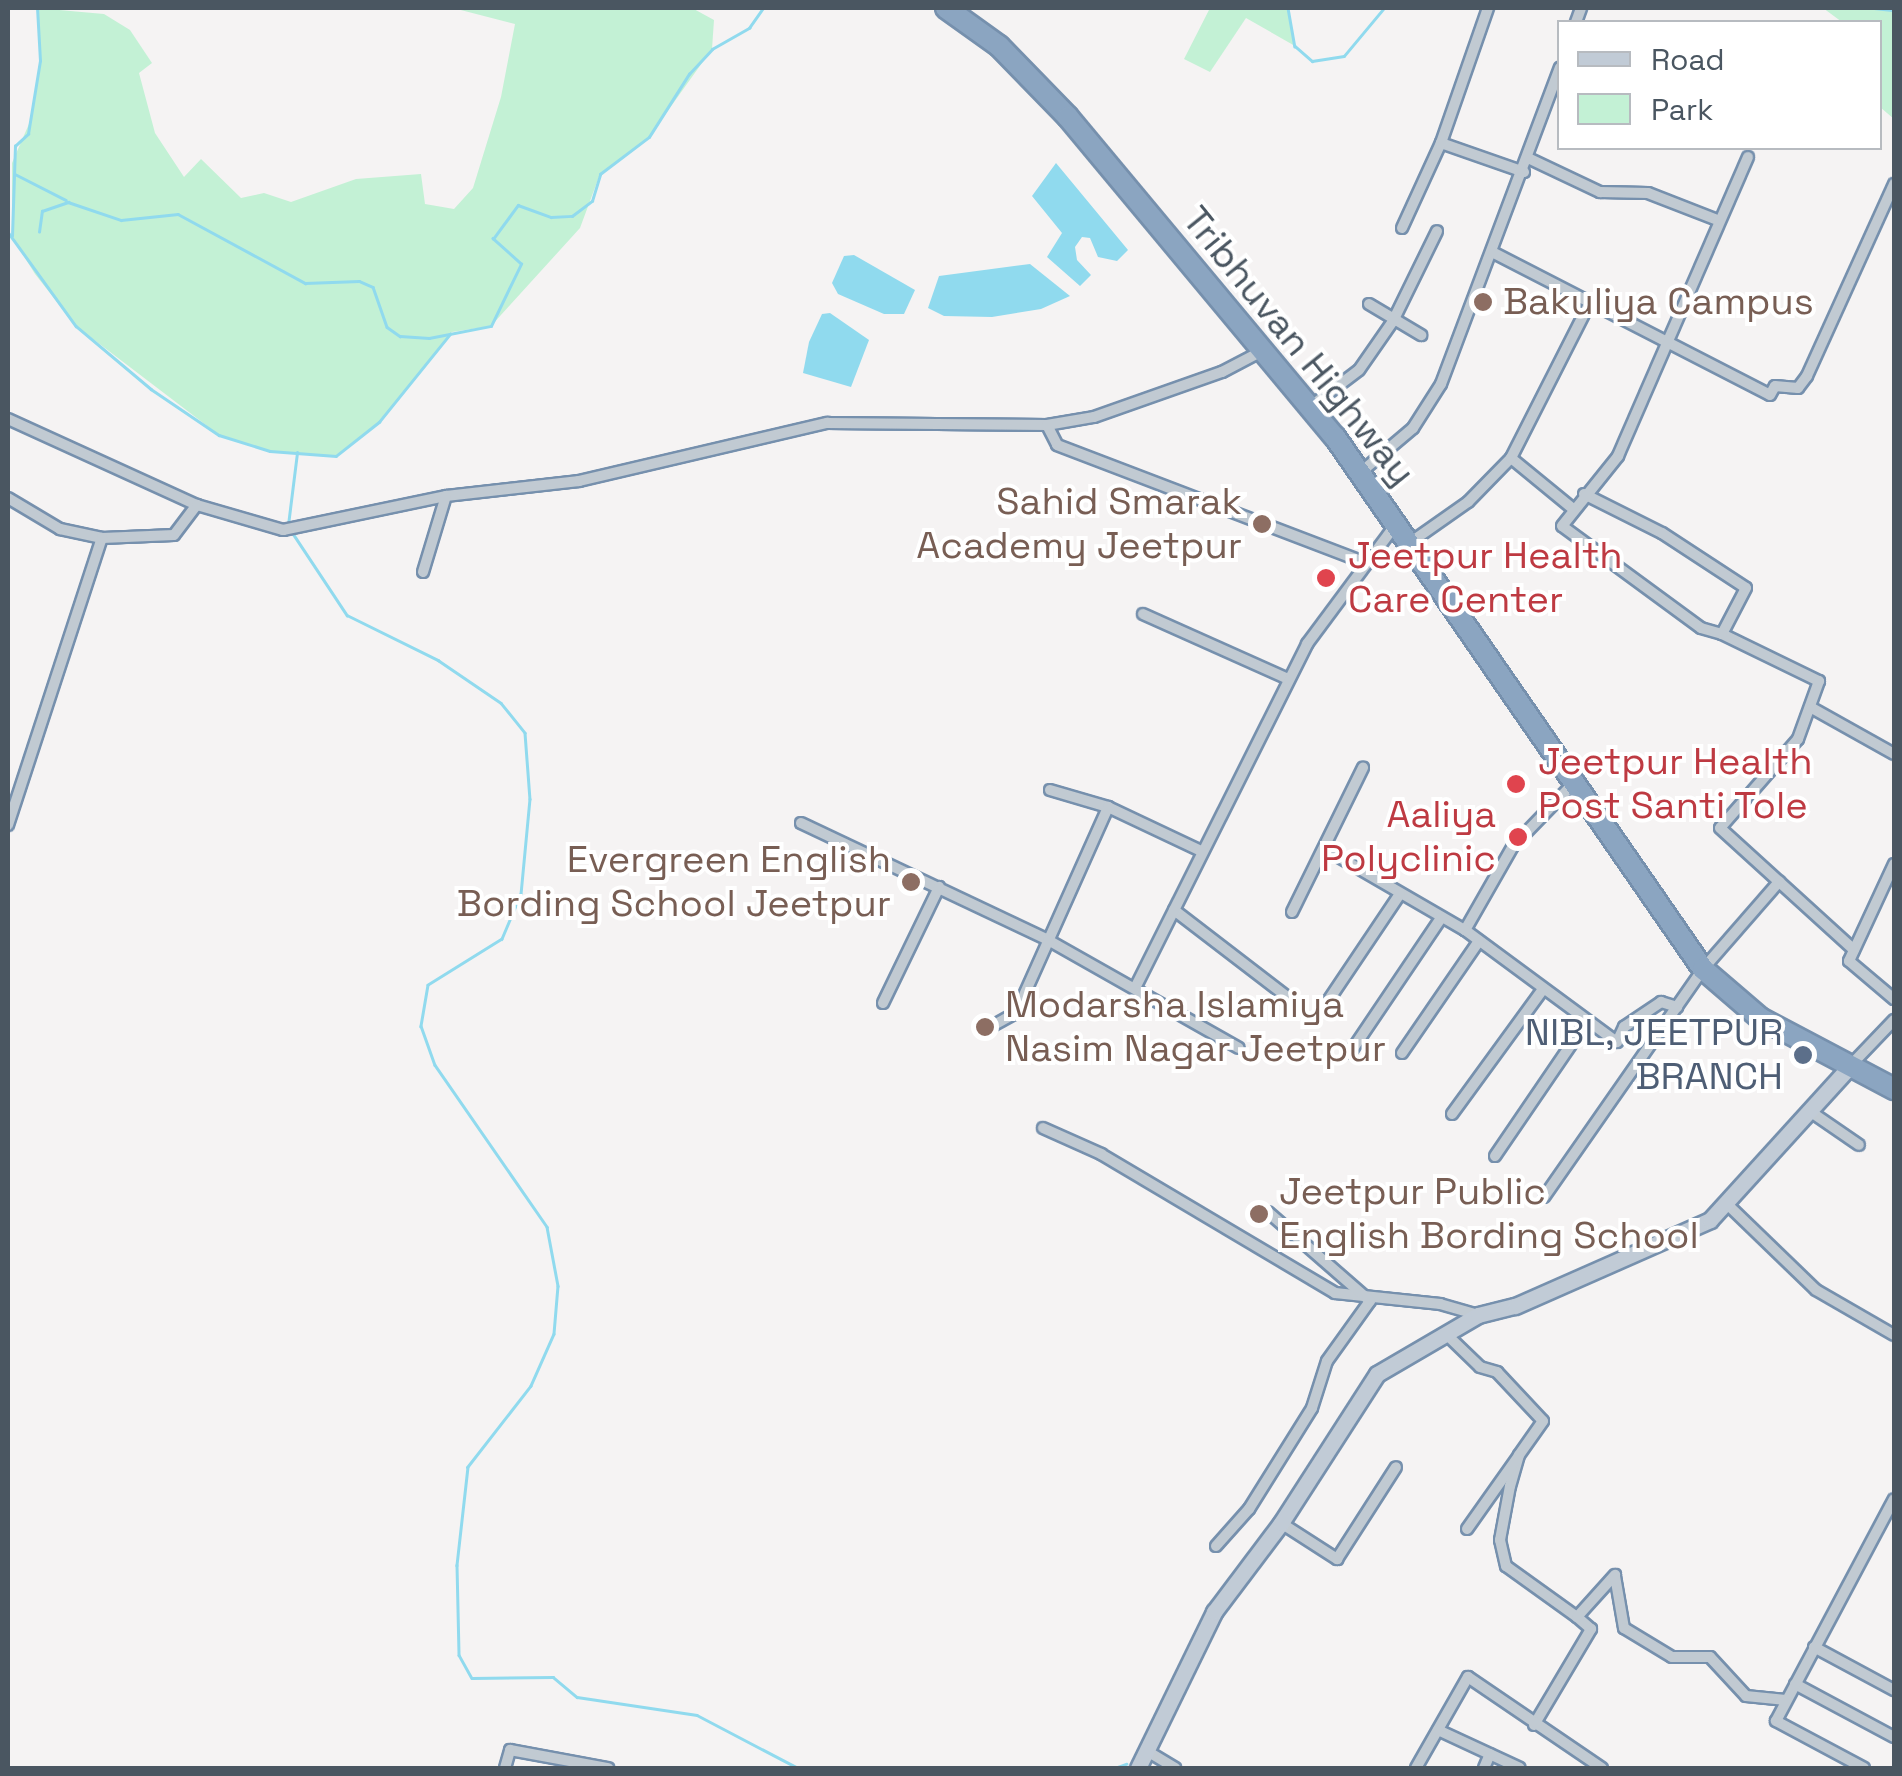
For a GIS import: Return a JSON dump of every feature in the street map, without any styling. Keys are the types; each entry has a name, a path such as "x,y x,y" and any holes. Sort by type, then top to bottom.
{"highway":[{"name":"Tribhuvan Highway","path":"946,8 999,46 1068,117 1362,472 1702,969 1760,1018 1894,1089"}],"street":[{"path":"1402,228 1441,144 1488,8"},
{"path":"1362,472 1414,428 1442,384 1557,76"},
{"path":"1441,144 1524,172"},
{"path":"1748,157 1715,220 1618,456 1572,508 1562,526 1701,628 1722,634 1820,681 1798,739 1720,828 1854,950"},
{"path":"1528,158 1600,192 1648,193 1715,220"},
{"path":"1494,253 1664,345 1770,395 1775,386 1798,388 1894,184"},
{"path":"1310,406 1359,370 1393,321 1437,231"},
{"path":"1369,304 1421,335"},
{"path":"1411,542 1468,502 1510,458 1590,304"},
{"path":"8,418 197,505 283,530 304,522 446,496 579,481 827,422 1047,425 1113,410 1262,351"},
{"path":"1047,425 1058,445 1363,562"},
{"path":"1510,458 1572,508"},
{"path":"1584,494 1662,533 1746,588 1722,634"},
{"path":"423,572 446,496"},
{"path":"8,498 60,529 102,538 174,535 197,505"},
{"path":"1136,988 1288,679 1363,562 1397,522"},
{"path":"8,824 102,538"},
{"path":"1143,614 1288,679"},
{"path":"1812,708 1894,754"},
{"path":"1292,912 1364,768"},
{"path":"1465,930 1512,846 1572,784"},
{"path":"1050,790 1108,807 1201,851"},
{"path":"994,1025 1016,1013 1108,807"},
{"path":"802,823 1048,940 1240,1048"},
{"path":"1324,849 1465,930 1617,1042 1624,1027 1661,1002 1678,1007"},
{"path":"1894,864 1849,961 1894,999"},
{"path":"1544,1197 1702,969 1779,882"},
{"path":"883,1003 938,888"},
{"path":"1324,1007 1400,894"},
{"path":"1174,910 1290,999"},
{"path":"1350,1053 1442,918"},
{"path":"1402,1053 1478,941"},
{"path":"1452,1114 1543,988"},
{"path":"1138,1768 1214,1612 1281,1524 1377,1374 1478,1315 1661,1242 1728,1205 1894,1020"},
{"path":"1495,1156 1586,1022"},
{"path":"1811,1112 1860,1145"},
{"path":"1043,1128 1101,1154 1335,1293 1370,1301 1440,1304 1478,1315"},
{"path":"1728,1205 1816,1290 1894,1335"},
{"path":"1268,1212 1370,1301"},
{"path":"1216,1546 1249,1509 1312,1408 1327,1361 1370,1301"},
{"path":"1446,1334 1480,1366 1497,1372 1542,1421 1467,1529"},
{"path":"1519,1455 1503,1514 1506,1566 1591,1629 1534,1724"},
{"path":"1281,1524 1337,1559 1396,1467"},
{"path":"1864,1768 1776,1720 1894,1499"},
{"path":"1576,1618 1615,1575 1624,1628 1672,1657 1710,1657 1746,1696 1786,1700"},
{"path":"1814,1647 1894,1690"},
{"path":"1416,1768 1468,1677 1602,1768"},
{"path":"1795,1684 1894,1737"},
{"path":"1438,1730 1520,1768"},
{"path":"505,1768 510,1750 608,1768"},
{"path":"1147,1751 1175,1768"},
{"path":"1484,1768 1490,1754"}],"green space":[{"path":"37,8 104,14 130,30 152,63 139,73 155,133 184,177 201,159 241,198 264,193 291,202 356,179 421,174 425,204 454,209 473,188 501,97 515,24 453,8 692,8 714,20 712,49 649,137 600,174 580,228 491,326 452,332 379,422 336,456 270,451 219,435 76,326 35,274 12,237 12,163 32,117 40,61"},
{"path":"1210,8 1288,8 1295,46 1246,18 1210,72 1184,59"},
{"path":"1823,8 1894,8 1894,119 1882,109 1882,20 1839,20"}],"water":[{"path":"1056,163 1128,250 1117,261 1098,257 1090,238 1082,237 1075,247 1077,260 1091,275 1080,286 1047,257 1062,233 1032,196"},
{"path":"854,255 915,290 904,314 884,314 838,294 832,283 844,256"},
{"path":"1030,264 1070,296 1041,309 992,317 944,316 928,308 939,276"},
{"path":"830,313 869,340 851,387 803,373 809,342 822,314"}],"waterway":[{"path":"12,236 15,146 28,134 40,61 37,8"},
{"path":"39,232 42,211 68,202 121,220 178,214 305,283 359,281 373,287 387,327 400,336 429,338 491,326 521,264 493,239 518,205 551,217 572,216 592,201 600,174 649,137 689,74 712,49 749,28 763,8"},
{"path":"1288,8 1295,46 1312,61 1344,56 1384,8"},
{"path":"1874,8 1894,10"},
{"path":"15,174 66,200"},
{"path":"8,232 76,326 151,389 219,435 270,451 336,456 379,422 450,334"},
{"path":"288,525 297,453"},
{"path":"292,532 347,615 438,660 501,703 525,733 530,799 521,894 502,939 428,985 421,1026 435,1065 547,1227 558,1286 554,1334 531,1386 468,1467 457,1565 459,1655 472,1678 553,1677 577,1697 697,1715 798,1768"},
{"path":"1115,1768 1126,1764"}],"place":[{"name":"Bakuliya Campus","path":"1483,302"},
{"name":"Sahid Smarak Academy Jeetpur","path":"1262,524"},
{"name":"Jeetpur Health Care Center","path":"1326,578"},
{"name":"Jeetpur Health Post Santi Tole","path":"1516,784"},
{"name":"Aaliya Polyclinic","path":"1518,837"},
{"name":"Evergreen English Bording School Jeetpur","path":"911,882"},
{"name":"Modarsha Islamiya Nasim Nagar Jeetpur","path":"985,1027"},
{"name":"NIBL, JEETPUR BRANCH","path":"1803,1055"},
{"name":"Jeetpur Public English Bording School","path":"1259,1214"}]}
